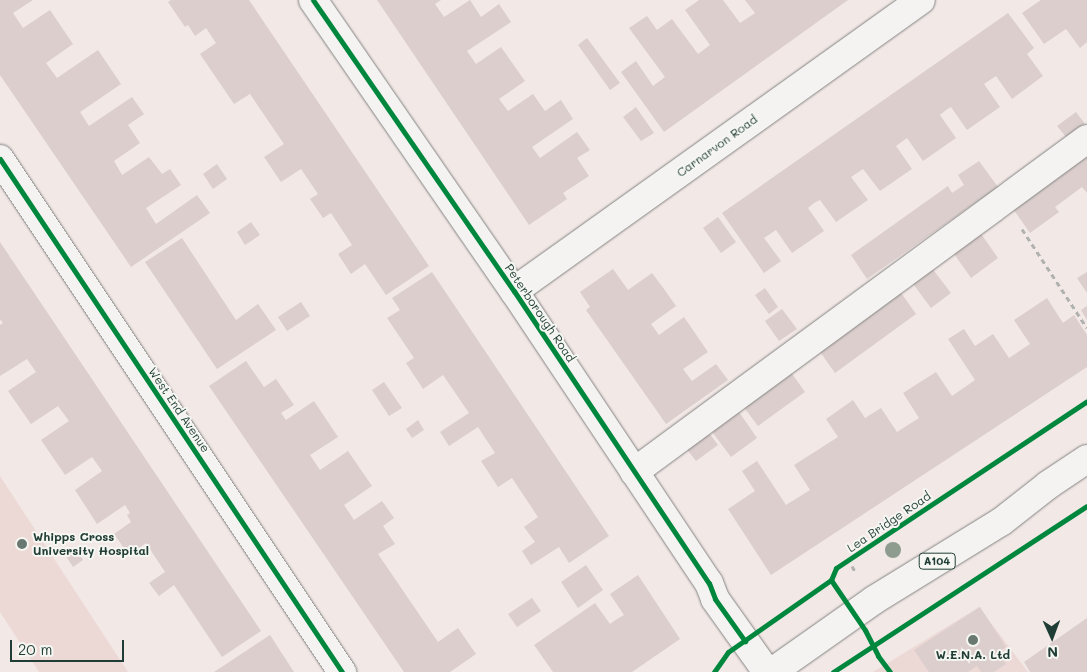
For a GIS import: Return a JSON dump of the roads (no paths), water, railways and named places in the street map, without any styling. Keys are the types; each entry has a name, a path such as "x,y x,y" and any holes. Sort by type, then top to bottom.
{"street":[{"name":"Peterborough Road","path":"313,0 514,291 709,583 715,599 767,672"},
{"name":"Carnarvon Road","path":"514,291 921,0"},
{"path":"634,472 1087,139"},
{"name":"West End Avenue","path":"0,159 342,672"},
{"name":"A104","path":"772,672 874,600 1000,522 1048,485 1087,459"}],"place":[{"name":"Whipps Cross University Hospital","path":"22,544"},
{"name":"W.E.N.A. Ltd","path":"973,640"}]}
